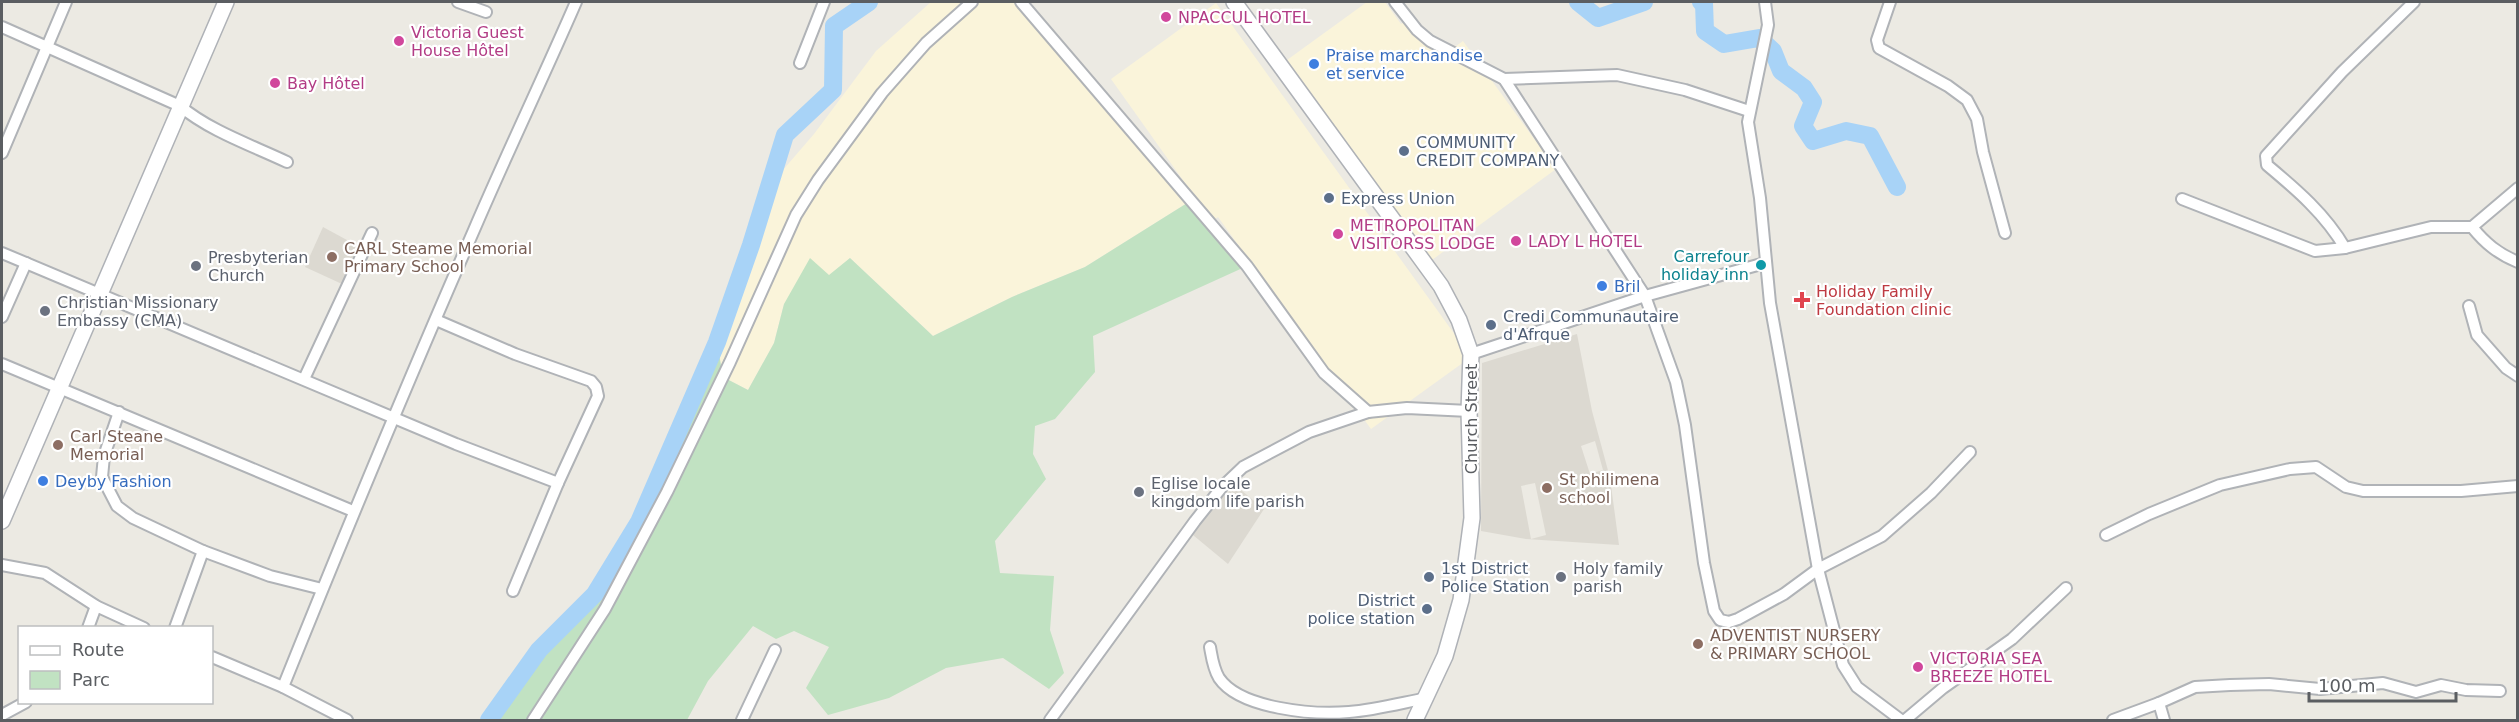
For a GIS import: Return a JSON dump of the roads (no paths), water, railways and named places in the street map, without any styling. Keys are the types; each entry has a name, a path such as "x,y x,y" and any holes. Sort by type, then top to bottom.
{"main road":[{"path":"2,521 226,2"},
{"name":"Church Street","path":"1234,2 1441,286 1460,320 1471,354 1472,518 1461,600 1445,656 1415,720"}],"street":[{"path":"2,153 66,2"},
{"path":"458,2 486,12"},
{"path":"283,687 353,511 576,2"},
{"path":"801,63 825,2"},
{"path":"533,720 605,609 667,492 730,362 796,215 818,180 882,93 926,43 972,2"},
{"path":"1020,2 1247,266 1324,373 1368,412"},
{"path":"1395,2 1417,30 1430,41 1504,79 1617,75 1685,90 1749,111"},
{"path":"1765,2 1768,25 1749,111 1750,141 1760,198 1765,263 1775,332 1818,569 1843,665 1857,687 1903,720 1942,688 2012,639 2066,588"},
{"path":"1890,2 1877,40 1879,48 1948,86 1967,100 1977,118 1983,152 2005,233"},
{"path":"2345,248 2331,226 2312,204 2267,165 2266,156 2335,80 2414,2"},
{"path":"2,27 180,106 209,126 287,162"},
{"path":"1504,79 1645,296 1676,382 1685,425 1704,563 1713,611 1720,620 1729,622 1738,619 1784,594 1818,569 1882,536 1931,493 1970,452"},
{"path":"2182,199 2315,251 2345,248 2431,227 2472,227 2517,188"},
{"path":"2472,227 2489,246 2502,256 2517,262"},
{"path":"304,379 372,233"},
{"path":"2,253 489,458 558,483"},
{"path":"2,317 26,263"},
{"path":"1471,354 1645,296 1765,263"},
{"path":"2469,306 2477,335 2506,368 2517,376"},
{"path":"436,320 515,354 572,373 591,381 596,387 598,396 558,483 513,591"},
{"path":"2,363 353,511"},
{"path":"1050,720 1147,585 1222,487 1243,467 1280,446 1320,428 1368,412 1407,408 1470,411"},
{"path":"119,412 104,456 102,477 117,506 133,518 203,551 286,581 322,589"},
{"path":"2106,535 2148,514 2220,485 2290,469 2316,467 2346,487 2363,491 2461,491 2517,486"},
{"path":"175,626 203,551"},
{"path":"2,565 45,573 96,606 142,626"},
{"path":"88,626 96,606"},
{"path":"1210,647 1212,663 1220,679 1233,692 1248,700 1320,713 1349,712 1427,698"},
{"path":"742,720 776,651"},
{"path":"213,657 283,687 347,720"},
{"path":"2113,720 2195,687 2269,684 2320,689 2383,683 2416,692 2441,685 2466,690 2500,691"},
{"path":"2158,703 2164,720"},
{"path":"2,715 22,704"}],"waterway":[{"path":"489,720 539,650 595,594 639,522 717,342 751,245 785,135 833,90 834,26 869,2"},
{"path":"1578,2 1598,18 1644,2"},
{"path":"1701,2 1704,3 1705,31 1724,44 1759,38 1773,51 1781,71 1804,88 1813,102 1803,126 1813,141 1846,131 1870,136 1897,187"}],"place":[{"name":"NPACCUL HOTEL","path":"1166,17"},
{"name":"Victoria Guest House Hôtel","path":"399,41"},
{"name":"Praise marchandise et service","path":"1314,64"},
{"name":"Bay Hôtel","path":"275,83"},
{"name":"COMMUNITY CREDIT COMPANY","path":"1404,151"},
{"name":"Express Union","path":"1329,198"},
{"name":"METROPOLITAN VISITORSS LODGE","path":"1338,234"},
{"name":"LADY L HOTEL","path":"1516,241"},
{"name":"CARL Steame Memorial Primary School","path":"332,257"},
{"name":"Carrefour holiday inn","path":"1761,265"},
{"name":"Presbyterian Church","path":"196,266"},
{"name":"Bril","path":"1602,286"},
{"name":"Holiday Family Foundation clinic","path":"1802,300"},
{"name":"Christian Missionary Embassy (CMA)","path":"45,311"},
{"name":"Credi Communautaire d'Afrque","path":"1491,325"},
{"name":"Carl Steane Memorial","path":"58,445"},
{"name":"Deyby Fashion","path":"43,481"},
{"name":"St philimena school","path":"1547,488"},
{"name":"Eglise locale kingdom life parish","path":"1139,492"},
{"name":"1st District Police Station","path":"1429,577"},
{"name":"Holy family parish","path":"1561,577"},
{"name":"District police station","path":"1427,609"},
{"name":"ADVENTIST NURSERY & PRIMARY SCHOOL","path":"1698,644"},
{"name":"VICTORIA SEA BREEZE HOTEL","path":"1918,667"}]}
